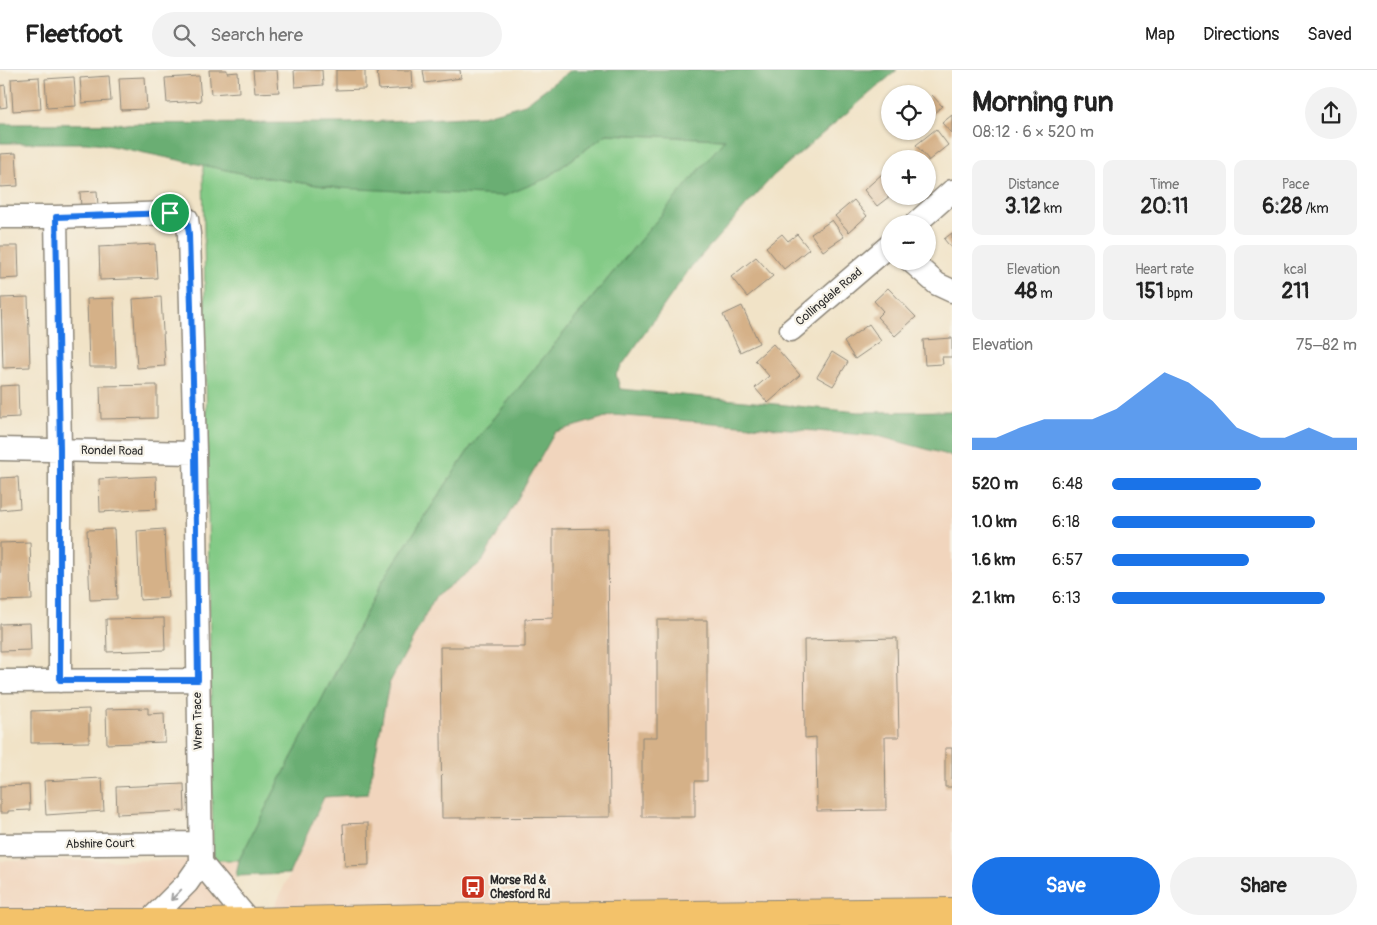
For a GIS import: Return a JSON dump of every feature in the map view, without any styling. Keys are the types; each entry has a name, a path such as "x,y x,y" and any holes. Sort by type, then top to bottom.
{"main road":[{"path":"0,923 430,922 952,912"}],"street":[{"path":"925,215 952,191"},
{"name":"Wren Trace","path":"56,217 170,213 187,219 195,454 200,853"},
{"path":"0,217 56,217 60,450 60,680"},
{"name":"Collingdale Road","path":"791,330 881,253"},
{"path":"922,270 937,284 952,291"},
{"name":"Rondel Road","path":"0,449 195,454"},
{"path":"0,681 198,680"},
{"name":"Abshire Court","path":"0,845 200,853"},
{"path":"200,853 250,922"},
{"path":"147,923 187,883 200,853"}],"shaded area":[{"path":"613,415 878,436 952,456 952,925 269,920 324,797 368,793 389,685 435,597 482,562 555,432"},
{"path":"239,860 224,925 0,925 0,861"}],"green space":[{"path":"571,70 897,70 773,176 691,267 616,374 620,389 858,412 952,411 952,456 878,436 613,415 555,432 482,562 435,597 389,684 368,794 324,797 289,874 236,876 239,860 383,580 470,448 725,139 607,134 545,179 504,196 337,188 250,175 97,143 0,143 0,124 348,123 483,116 525,104"},
{"path":"607,134 726,139 610,276 470,448 383,580 239,860 213,860 203,165 250,175 337,188 545,179"}],"building":[{"path":"209,70 227,70 227,73 238,72 239,92 211,94"},
{"path":"253,70 277,70 279,92 255,93"},
{"path":"294,70 322,70 323,85 295,87"},
{"path":"336,70 365,70 365,89 336,90"},
{"path":"377,70 412,70 413,88 379,90"},
{"path":"423,70 460,70 461,78 425,83"},
{"path":"109,76 111,101 82,103 80,78"},
{"path":"199,76 201,101 167,103 165,78"},
{"path":"39,77 41,109 13,111 11,79"},
{"path":"74,77 76,106 47,108 45,79"},
{"path":"145,77 147,109 121,110 119,78"},
{"path":"5,85 7,107 0,108 0,86"},
{"path":"936,99 942,106 936,112"},
{"path":"952,115 952,134 942,123"},
{"path":"936,129 948,145 936,155 936,150 920,150 916,145 922,140 936,140"},
{"path":"16,153 18,186 0,187 0,154"},
{"path":"881,175 881,203 877,206 864,190"},
{"path":"97,191 98,206 81,208 80,192"},
{"path":"854,200 867,216 849,232 835,216"},
{"path":"832,220 844,237 823,251 811,234"},
{"path":"952,233 952,249 944,239"},
{"path":"782,234 788,241 797,234 809,249 784,269 766,247"},
{"path":"155,244 157,278 100,280 99,247"},
{"path":"0,246 18,246 19,278 0,279"},
{"path":"756,257 773,276 747,297 731,277"},
{"path":"888,288 916,317 895,336 877,317 883,311 874,301"},
{"path":"28,297 30,367 3,368 1,298"},
{"path":"161,297 165,366 137,368 133,299"},
{"path":"114,298 116,367 89,367 87,299"},
{"path":"742,306 759,343 740,352 723,315"},
{"path":"869,324 881,341 855,359 844,342"},
{"path":"952,338 952,357 942,357 943,364 925,365 923,340"},
{"path":"773,344 800,375 768,403 755,388 769,376 755,360"},
{"path":"832,352 848,362 833,386 817,377"},
{"path":"18,385 19,417 0,418 0,386"},
{"path":"157,385 157,418 101,419 100,386"},
{"path":"156,476 157,509 100,512 99,479"},
{"path":"18,477 20,508 0,510 0,478"},
{"path":"608,528 610,817 442,818 440,647 525,647 525,619 553,618 553,529"},
{"path":"114,529 117,599 90,600 87,530"},
{"path":"164,529 168,598 140,600 137,531"},
{"path":"30,542 32,600 0,601 0,543"},
{"path":"164,618 165,650 107,652 106,619"},
{"path":"657,620 707,620 707,781 695,781 695,817 642,817 642,737 657,737"},
{"path":"30,623 31,650 0,651 0,624"},
{"path":"897,638 899,737 885,737 886,810 817,811 816,737 805,738 804,640"},
{"path":"148,708 148,714 164,713 165,742 107,744 106,709"},
{"path":"89,709 89,742 31,743 31,711"},
{"path":"945,748 952,748 952,787 945,787"},
{"path":"102,778 104,811 46,815 44,781"},
{"path":"184,784 185,811 117,814 116,787"},
{"path":"29,785 30,810 0,813 0,786"},
{"path":"368,823 369,865 345,866 343,824"}],"place":[{"name":"Morse Rd & Chesford Rd","path":"473,887"}],"route":[{"path":"170,213 187,219 189,234 195,454 198,680 60,680 60,450 56,217 170,213"}]}
